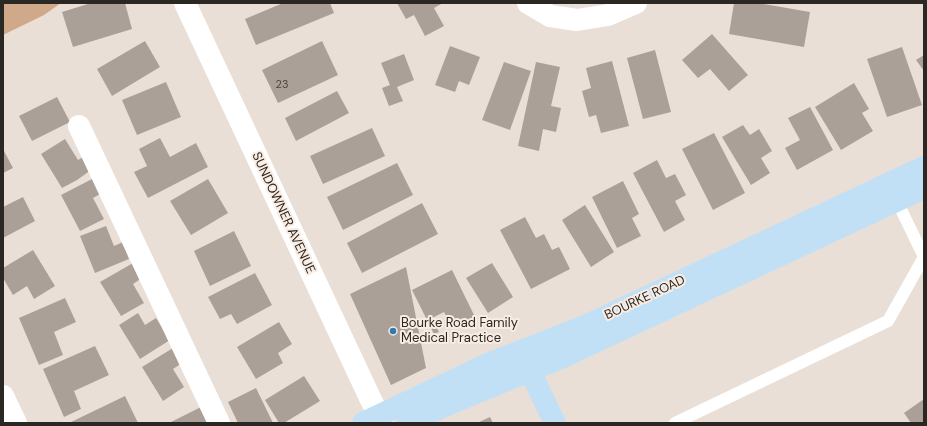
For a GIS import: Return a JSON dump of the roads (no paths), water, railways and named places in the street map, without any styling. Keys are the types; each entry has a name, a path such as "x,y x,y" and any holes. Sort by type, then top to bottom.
{"main road":[{"name":"BOURKE ROAD","path":"408,423 563,357 893,192 924,167"},
{"name":"BOURKE ROAD","path":"375,420 490,363 585,326 893,192 924,188"},
{"path":"520,351 554,423"}],"street":[{"name":"SUNDOWNER AVENUE","path":"185,3 375,420"},
{"path":"528,3 550,16 578,20 608,15 636,3"},
{"path":"79,126 219,423"},
{"path":"3,396 16,423"}],"lane":[{"path":"675,423 888,321 924,257 893,192"}],"place":[{"name":"Bourke Road Family Medical Practice","path":"393,331"}]}
